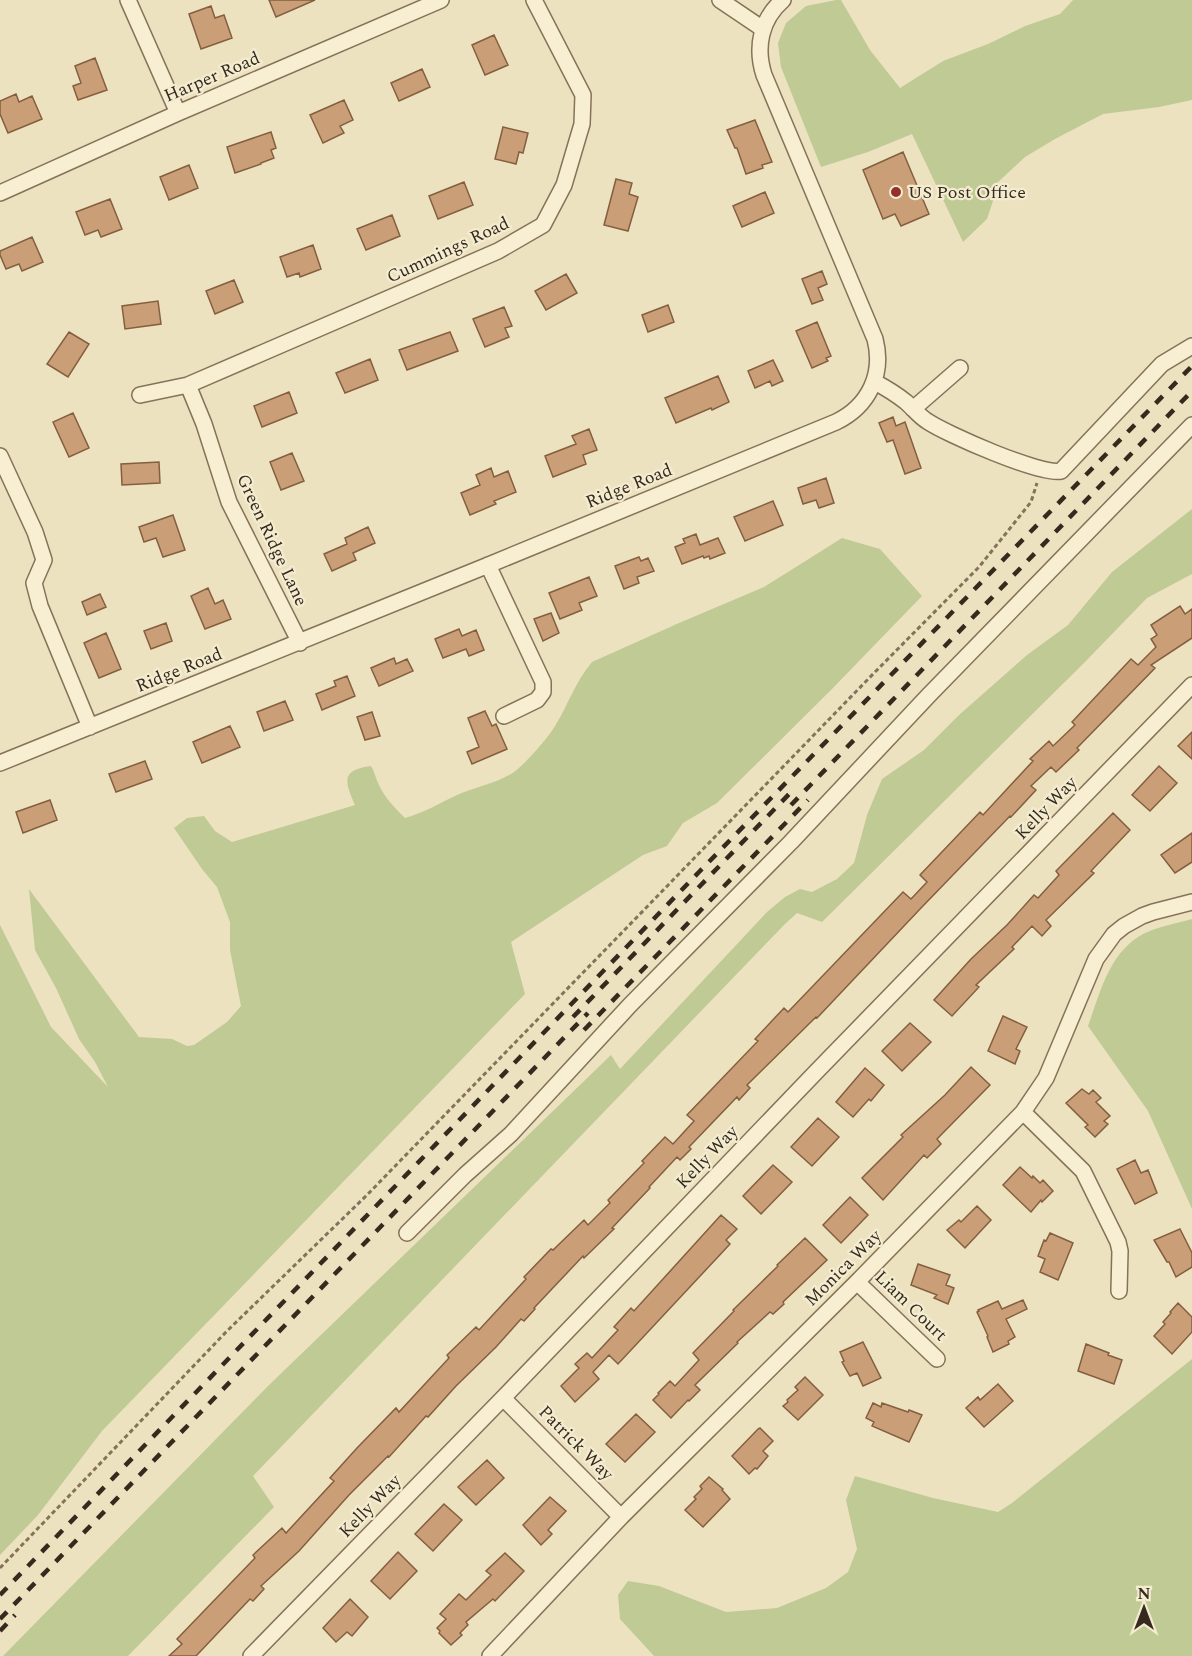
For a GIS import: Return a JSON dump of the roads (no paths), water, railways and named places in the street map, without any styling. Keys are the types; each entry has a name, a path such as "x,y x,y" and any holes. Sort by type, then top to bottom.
{"street":[{"path":"128,0 178,113"},
{"name":"Harper Road","path":"0,194 178,113 441,0"},
{"name":"Cummings Road","path":"140,395 188,385 498,251 543,225 564,185 582,124 583,95 534,0"},
{"path":"720,0 763,29"},
{"name":"Ridge Road","path":"0,763 300,643 842,419 854,412 875,382 879,359 875,339 764,75 759,54 760,39 773,9 783,0"},
{"path":"875,382 891,390 928,422 952,435 1038,469 1055,472 1061,471 1162,364 1192,346"},
{"path":"913,409 960,368"},
{"name":"Green Ridge Lane","path":"188,385 204,424 229,502 300,643"},
{"path":"407,1233 510,1134 630,1005 1192,425"},
{"path":"0,456 35,532 44,560 34,583 40,606 90,727"},
{"path":"488,565 543,682 543,692 537,700 504,716"},
{"name":"Kelly Way","path":"252,1656 824,1063 1192,686"},
{"name":"Monica Way","path":"490,1656 621,1517 857,1282 1023,1112 1046,1078 1096,959 1109,940 1124,926 1142,916 1192,902"},
{"path":"1023,1112 1077,1164 1088,1178 1118,1242 1120,1251 1119,1291"},
{"name":"Liam Court","path":"857,1282 937,1359"},
{"name":"Patrick Way","path":"503,1398 621,1517"}],"railway":[{"path":"0,1595 1192,366"},
{"path":"791,805 1192,391"},
{"path":"573,1017 794,789"},
{"path":"584,1030 808,800"},
{"path":"0,1619 588,1013"},
{"path":"0,1631 15,1615"}],"place":[{"name":"US Post Office","path":"896,192"}]}
